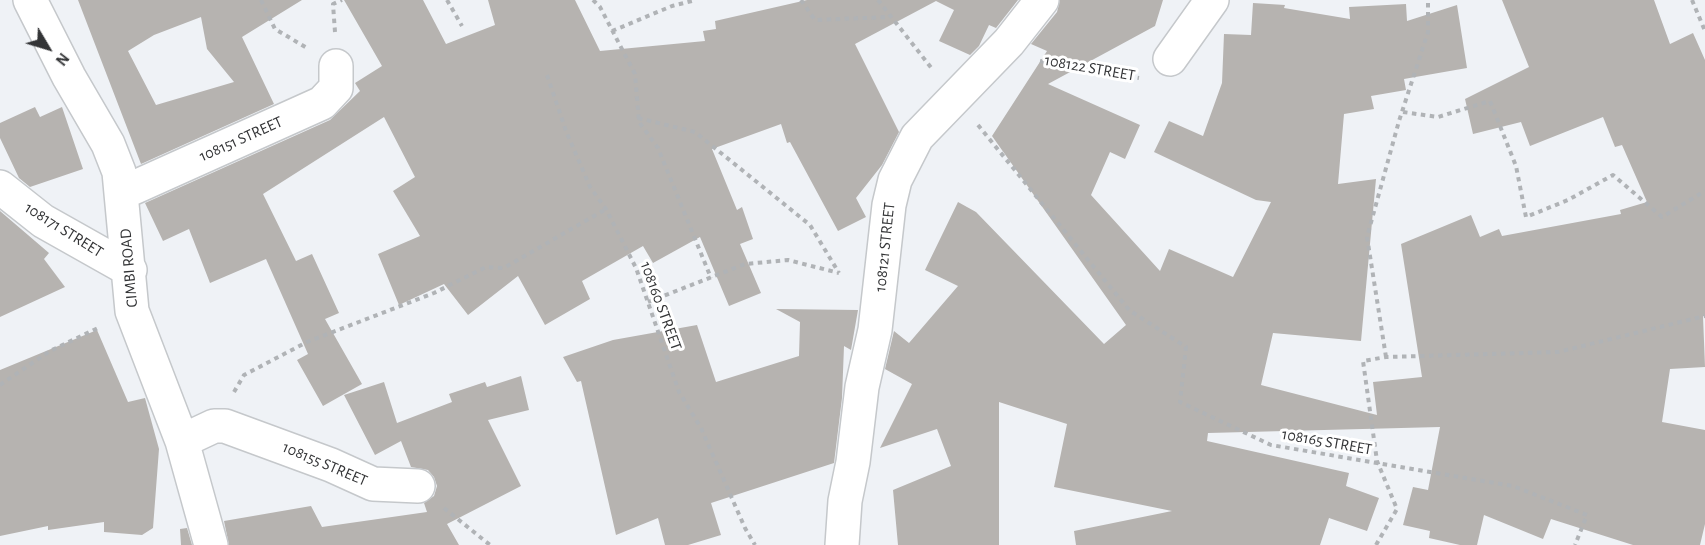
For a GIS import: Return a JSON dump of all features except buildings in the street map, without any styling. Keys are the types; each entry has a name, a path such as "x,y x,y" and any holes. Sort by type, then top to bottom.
{"street":[{"name":"CIMBI ROAD","path":"30,0 69,77 108,144 118,172 130,270 132,311 182,441 212,545"},
{"name":"108121 STREET","path":"843,545 845,501 853,462 862,387 875,330 891,194 895,180 917,137 1009,42 1042,0"},
{"path":"1170,59 1212,0"},
{"name":"108151 STREET","path":"122,193 322,103 336,88 336,66"},
{"name":"108171 STREET","path":"0,187 43,221 130,270"},
{"path":"182,441 214,426"},
{"name":"108155 STREET","path":"214,426 236,428 373,484 418,486"}],"path":[{"path":"261,0 275,29 336,66"},
{"path":"447,0 462,26"},
{"path":"593,0 600,7 634,74 638,118 658,148 711,278"},
{"path":"612,31 672,6 696,0"},
{"path":"801,0 815,20 890,17"},
{"path":"878,0 956,97"},
{"path":"1428,0 1428,32 1367,237 1386,357 1558,352 1705,316"},
{"path":"1692,0 1705,31"},
{"name":"108122 STREET","path":"1009,42 1042,62 1141,78 1170,59"},
{"name":"108160 STREET","path":"547,75 566,131 590,187 606,208 636,268 680,392 701,428 745,528 755,545"},
{"name":"108165 STREET","path":"956,97 1129,310 1186,347 1180,402 1270,445 1377,463 1363,361 1386,357"},
{"path":"1403,112 1438,117 1490,101 1516,166 1526,217 1568,200 1613,175 1662,217 1705,191"},
{"path":"638,118 695,132 810,225 839,273 788,260 745,264 648,302"},
{"path":"214,426 244,375 307,342 434,293 486,267 504,268 606,208"},
{"path":"0,385 50,351 132,311"},
{"path":"1376,545 1397,509 1377,463"},
{"path":"1377,463 1513,486 1587,514 1575,545"},
{"path":"418,486 490,545"}]}
